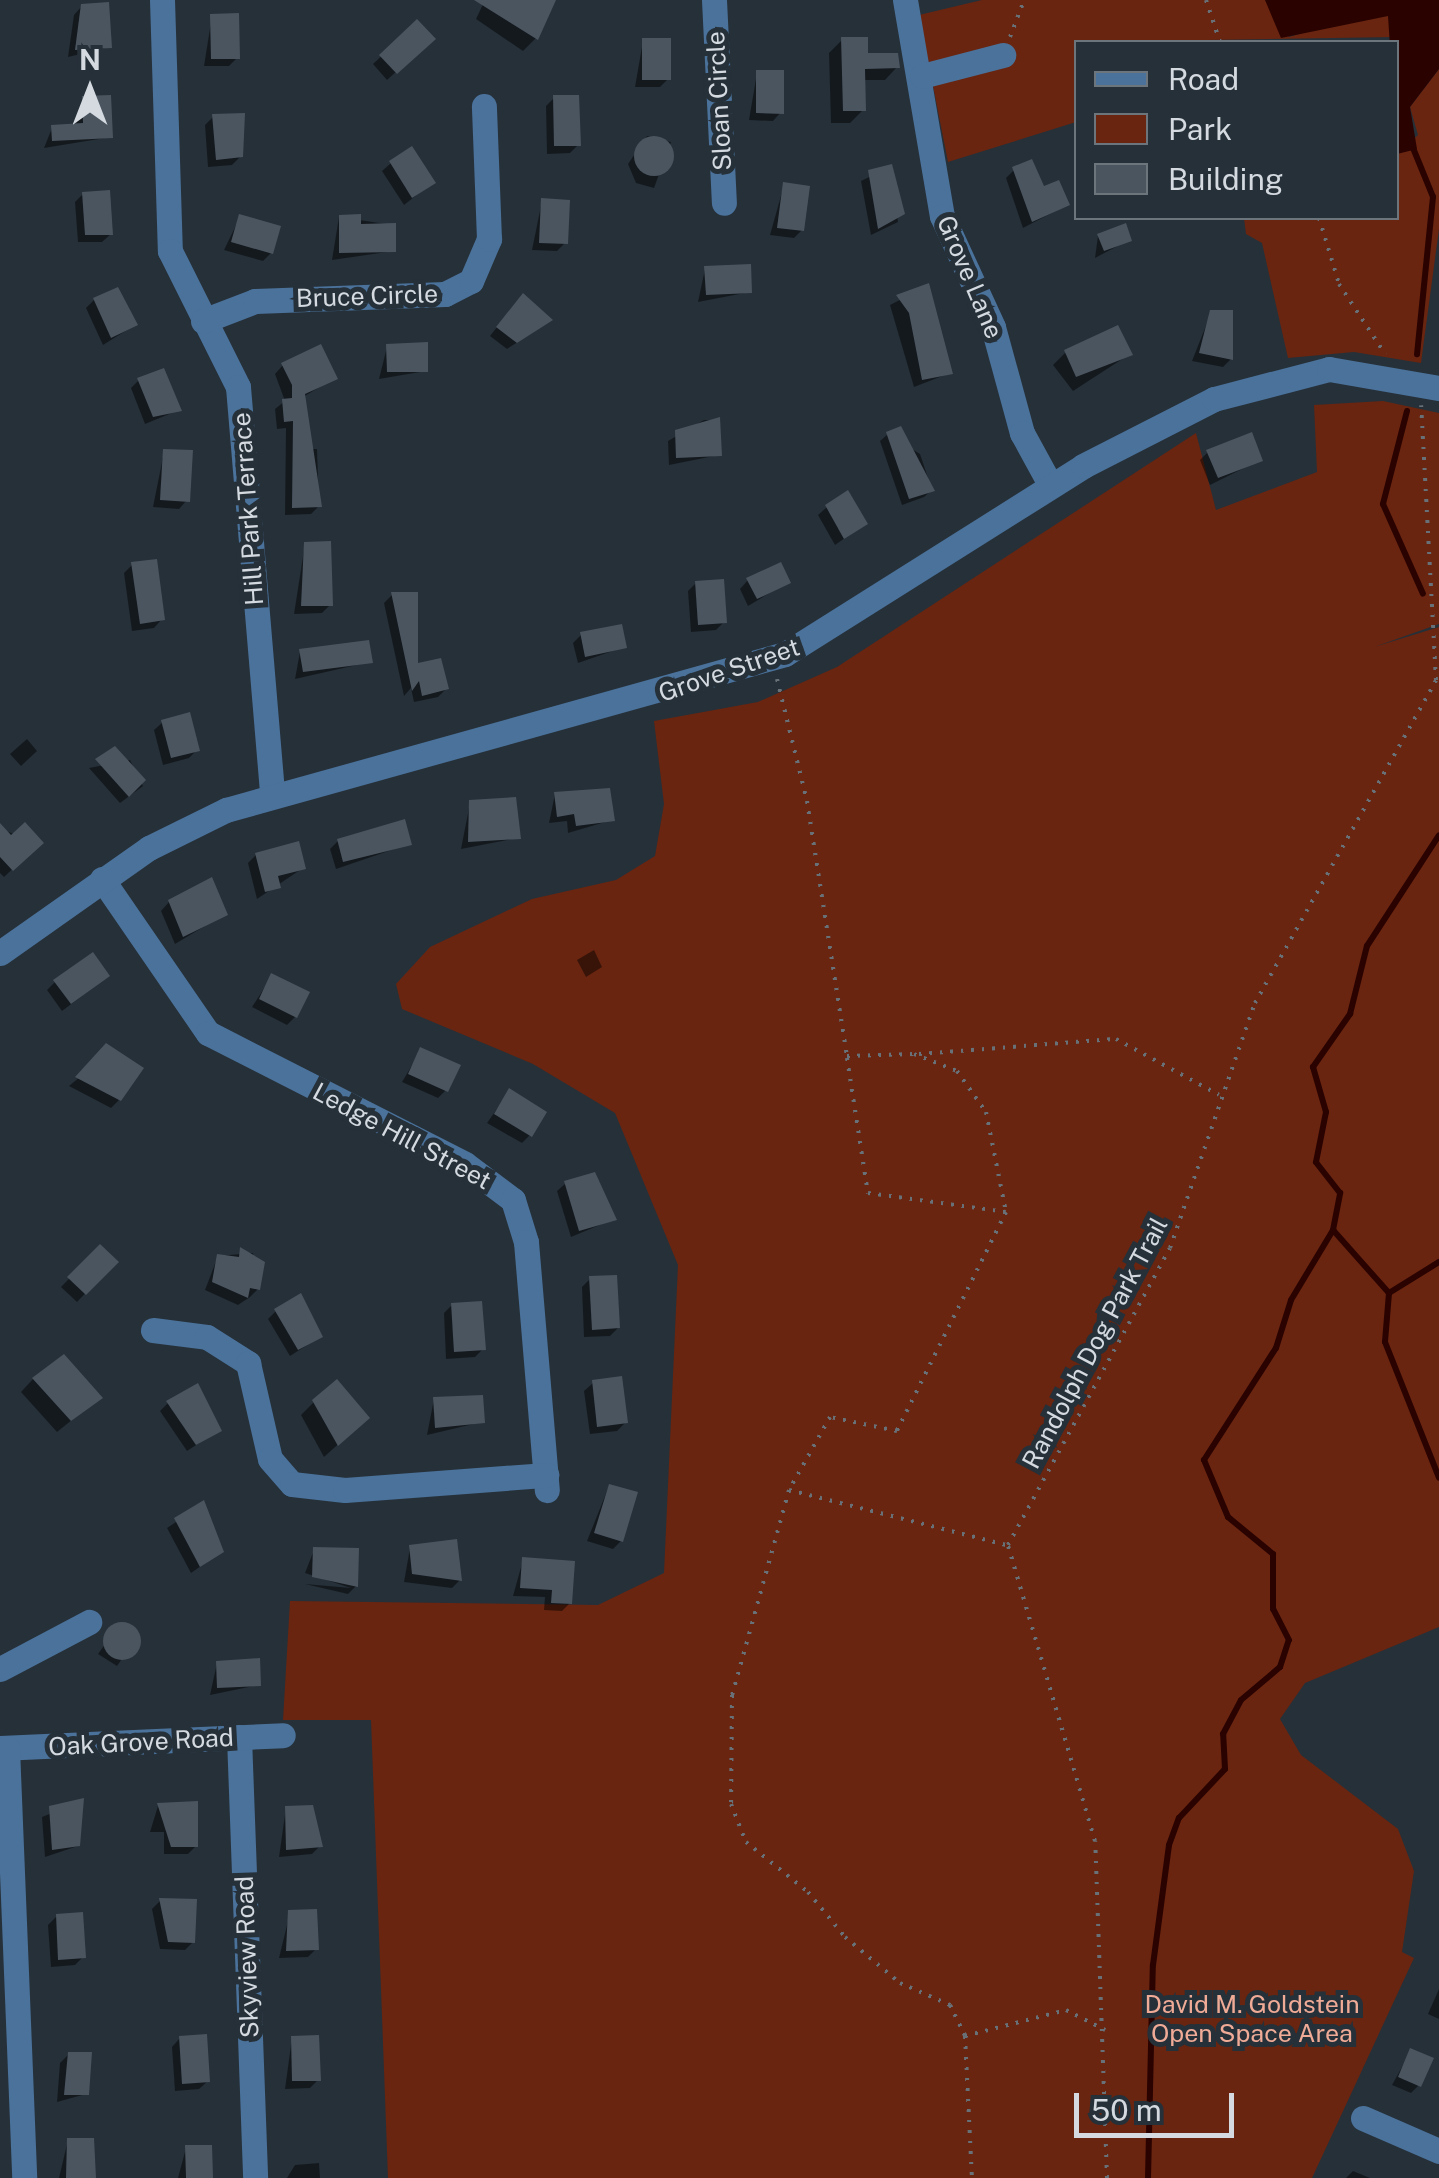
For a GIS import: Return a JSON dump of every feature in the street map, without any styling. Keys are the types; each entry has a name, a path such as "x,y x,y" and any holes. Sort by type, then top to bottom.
{"street":[{"name":"Hill Park Terrace","path":"162,0 170,251 203,321 233,370 243,418 272,795"},
{"name":"Sloan Circle","path":"714,0 724,203"},
{"name":"Grove Lane","path":"904,0 922,76 942,216 993,327 1022,433 1050,486"},
{"path":"922,76 1003,55"},
{"name":"Bruce Circle","path":"203,321 255,301 445,294 472,281 490,239 484,106"},
{"name":"Grove Street","path":"0,953 102,879 177,832 272,795 770,660 836,628 1050,486 1174,416 1268,380 1359,369 1431,386"},
{"name":"Ledge Hill Street","path":"102,879 208,1033 466,1164 513,1200 526,1242 547,1482 344,1490 292,1484 270,1459 248,1363 207,1337 152,1330"},
{"path":"0,1669 89,1622"},
{"name":"Oak Grove Road","path":"3,1748 283,1735"},
{"name":"Skyview Road","path":"239,1736 255,2178"},
{"path":"3,1748 24,2178"},
{"path":"1363,2118 1439,2151"}],"path":[{"path":"1003,55 1024,0"},
{"path":"1206,0 1219,40"},
{"path":"1320,220 1340,284 1385,354"},
{"name":"Randolph Dog Park Trail","path":"1008,1545 1170,1248 1220,1096 1264,986 1436,680 1431,386"},
{"path":"770,660 807,801 868,1194 1006,1212"},
{"path":"847,1056 1116,1040 1220,1096"},
{"path":"914,1054 957,1071 986,1112 1006,1212 897,1431 830,1417 789,1490 732,1695 731,1804 746,1842 900,1983 950,2005 966,2036 972,2178"},
{"path":"789,1490 1008,1545 1090,1815 1104,2030 1108,2178"},
{"path":"966,2036 1066,2010 1104,2030"}],"green space":[{"path":"982,0 1265,0 1289,37 1372,13 1388,16 1395,37 1074,40 1074,123 948,162 919,15"},
{"path":"1439,69 1439,229 1421,363 1354,352 1288,358 1262,243 1246,234 1244,220 1399,220 1399,152 1418,135 1410,107"},
{"name":"David M. Goldstein Open Space Area","path":"1383,401 1439,413 1439,624 1374,647 1439,627 1439,1627 1305,1683 1280,1719 1301,1755 1398,1829 1414,1871 1402,1952 1414,1958 1312,2178 388,2178 371,1720 283,1720 290,1601 598,1605 664,1573 678,1265 615,1113 533,1064 402,1009 396,984 430,947 532,899 616,880 655,856 664,804 654,721 758,702 837,667 1196,433 1216,510 1317,472 1314,405"}],"shaded area":[{"path":"1265,0 1439,0 1439,69 1410,107 1417,149 1399,154 1399,40 1390,40 1388,16 1281,38"}],"building":[{"path":"474,0 556,0 538,40"},
{"path":"109,2 112,48 75,50 81,4"},
{"path":"239,13 240,59 211,59 210,14"},
{"path":"417,19 436,39 397,74 379,55"},
{"path":"841,37 868,37 868,53 898,53 900,68 865,69 866,111 843,111"},
{"path":"642,38 671,38 671,80 642,80"},
{"path":"756,70 784,70 784,114 756,113"},
{"path":"111,95 113,138 52,141 51,125 83,123 82,96"},
{"path":"553,95 579,95 581,146 554,146"},
{"path":"245,113 243,157 216,160 212,114"},
{"path":"654,136 668,142 674,156 668,170 654,176 640,170 634,156 640,142"},
{"path":"412,146 436,183 412,198 389,161"},
{"path":"1032,159 1044,186 1059,180 1070,205 1032,222 1012,167"},
{"path":"892,164 905,214 878,229 868,170"},
{"path":"783,182 810,186 804,231 777,228"},
{"path":"110,190 113,235 85,235 82,192"},
{"path":"541,198 570,200 568,244 539,243"},
{"path":"239,214 281,226 273,254 231,242"},
{"path":"361,214 361,224 396,223 396,252 339,253 339,215"},
{"path":"1126,223 1132,241 1104,251 1097,234"},
{"path":"751,264 752,293 706,295 704,266"},
{"path":"929,283 953,374 922,380 909,313 896,295"},
{"path":"118,287 138,325 111,338 93,298"},
{"path":"523,293 553,320 517,343 496,327"},
{"path":"1210,310 1233,310 1233,360 1199,353"},
{"path":"1118,325 1133,355 1076,377 1064,350"},
{"path":"428,342 428,372 387,372 386,344"},
{"path":"321,344 338,379 305,394 322,507 292,508 293,421 284,422 282,399 292,398 292,385 281,363"},
{"path":"164,368 182,411 153,417 137,378"},
{"path":"720,417 722,456 676,458 675,430"},
{"path":"901,426 935,491 909,499 886,432"},
{"path":"1252,432 1263,461 1218,478 1206,450"},
{"path":"163,449 193,450 190,502 160,500"},
{"path":"848,490 868,524 844,539 825,505"},
{"path":"331,541 333,606 301,606 304,542"},
{"path":"157,559 165,620 140,624 131,562"},
{"path":"781,562 791,583 757,599 746,578"},
{"path":"724,579 727,623 698,625 695,581"},
{"path":"391,592 418,592 418,663 441,658 449,689 422,696 419,681 412,691"},
{"path":"622,624 627,648 585,657 580,632"},
{"path":"369,640 373,663 303,672 299,649"},
{"path":"190,712 200,751 171,758 161,720"},
{"path":"115,746 146,780 129,797 95,759"},
{"path":"610,788 615,821 576,826 574,814 557,817 554,792"},
{"path":"516,797 521,839 468,842 469,800"},
{"path":"405,819 412,845 343,862 337,839"},
{"path":"25,822 44,843 13,871 0,857 0,823 11,835"},
{"path":"299,841 306,869 278,876 281,888 265,892 255,853"},
{"path":"212,877 228,915 183,937 168,900"},
{"path":"93,952 110,976 71,1004 53,980"},
{"path":"271,973 310,992 297,1018 259,999"},
{"path":"106,1043 144,1068 121,1101 75,1077"},
{"path":"420,1047 461,1065 448,1092 408,1074"},
{"path":"509,1088 547,1112 532,1137 494,1114"},
{"path":"595,1172 617,1220 579,1231 564,1181"},
{"path":"100,1244 119,1262 86,1295 67,1277"},
{"path":"240,1247 265,1262 260,1290 250,1288 248,1298 212,1282 217,1254 239,1257"},
{"path":"617,1275 620,1328 592,1330 589,1276"},
{"path":"301,1293 323,1337 298,1350 274,1309"},
{"path":"482,1301 486,1350 454,1352 451,1303"},
{"path":"64,1354 103,1398 71,1421 32,1378"},
{"path":"622,1376 628,1423 597,1427 592,1380"},
{"path":"337,1379 370,1418 338,1446 312,1400"},
{"path":"198,1383 222,1431 196,1445 166,1401"},
{"path":"483,1395 485,1423 435,1428 433,1397"},
{"path":"609,1484 638,1492 623,1542 594,1533"},
{"path":"204,1500 224,1552 200,1567 174,1518"},
{"path":"457,1539 462,1581 412,1574 409,1545"},
{"path":"313,1547 359,1548 358,1587 312,1577"},
{"path":"522,1557 575,1561 572,1604 551,1603 552,1590 520,1588"},
{"path":"122,1622 135,1628 141,1641 135,1654 122,1660 109,1654 103,1641 109,1628"},
{"path":"260,1658 261,1686 217,1688 216,1661"},
{"path":"84,1798 80,1846 52,1850 49,1806"},
{"path":"198,1801 198,1847 171,1847 157,1803"},
{"path":"313,1805 323,1847 286,1850 285,1806"},
{"path":"159,1898 197,1899 195,1943 168,1942"},
{"path":"317,1909 319,1950 286,1951 288,1910"},
{"path":"83,1912 86,1958 58,1960 56,1914"},
{"path":"207,2034 210,2082 182,2084 179,2036"},
{"path":"319,2035 321,2081 292,2081 291,2036"},
{"path":"1410,2048 1434,2058 1421,2087 1398,2077"},
{"path":"68,2052 92,2052 89,2095 64,2095"},
{"path":"67,2138 94,2138 96,2178 66,2178"},
{"path":"185,2145 212,2145 213,2178 186,2178"}],"waterway":[{"path":"1411,143 1433,197 1417,354"},
{"path":"1407,411 1383,504 1423,594"},
{"path":"1148,2178 1153,1965 1169,1845 1179,1818 1225,1769 1223,1734 1241,1700 1280,1667 1289,1640 1273,1609 1273,1554 1228,1517 1204,1460 1276,1348 1291,1300 1333,1230 1340,1193 1316,1162 1326,1112 1313,1067 1350,1014 1367,946 1439,835"},
{"path":"1333,1230 1389,1293 1385,1342 1439,1478"},
{"path":"1389,1293 1439,1262"}]}
